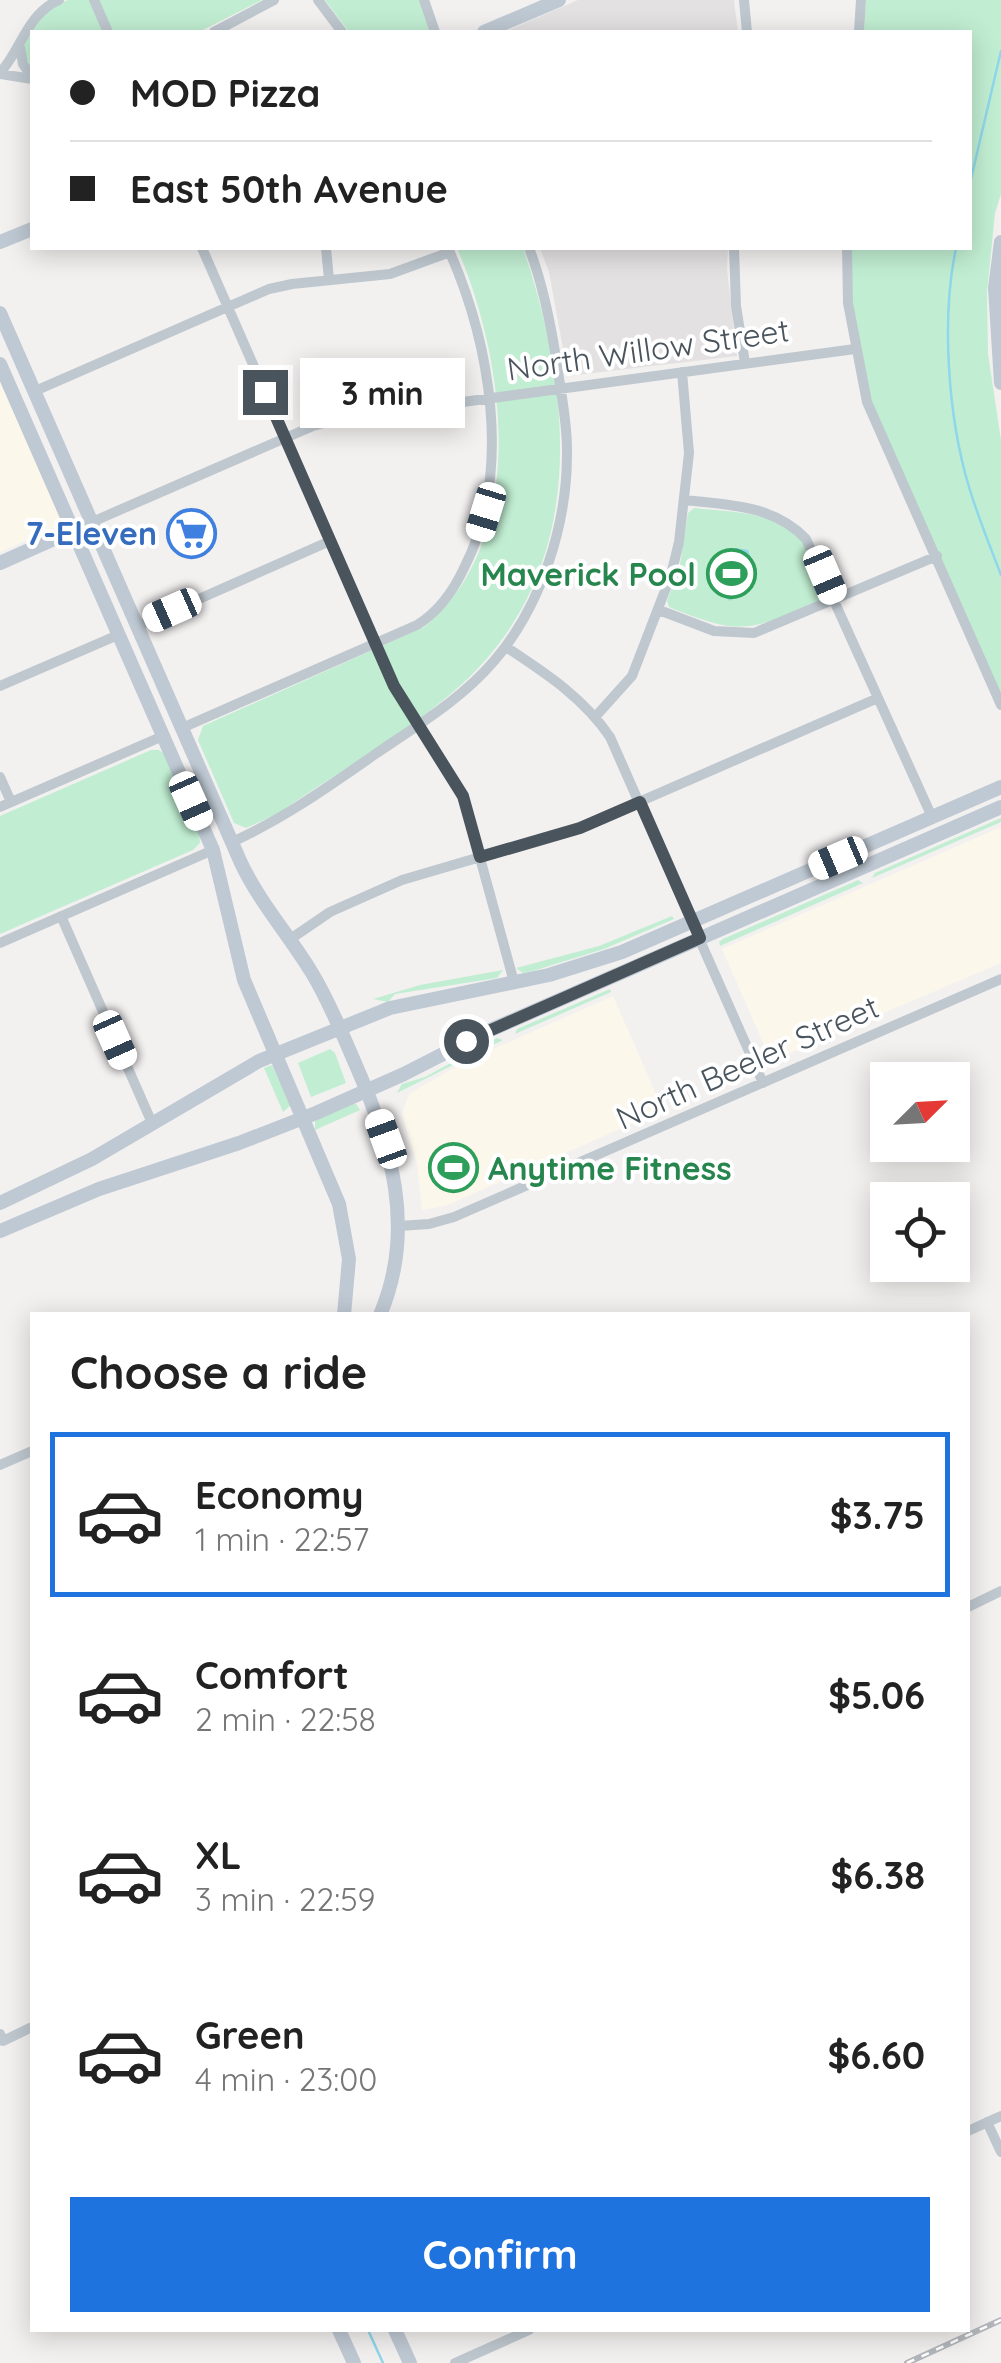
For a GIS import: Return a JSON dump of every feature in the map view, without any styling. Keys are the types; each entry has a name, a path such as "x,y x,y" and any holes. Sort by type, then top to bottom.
{"main road":[{"path":"489,30 560,0"},
{"path":"0,242 30,230"},
{"path":"1001,242 995,288 1001,383"},
{"path":"0,313 252,886 316,980 367,1091 394,1168 399,1226 395,1268 381,1312"},
{"path":"0,364 4,384 213,850 240,968 343,1217 349,1259 344,1312"},
{"name":"North Willow Street","path":"0,563 92,522"},
{"path":"0,1203 80,1166 223,1080 340,1028 408,1003 593,962 1001,787"},
{"path":"0,1231 98,1189 304,1118 476,1036 1001,807"},
{"path":"340,2332 354,2363"},
{"path":"396,2332 410,2363"}],"street":[{"path":"30,78 0,74 37,14 59,0"},
{"path":"94,0 107,30"},
{"path":"218,30 274,0"},
{"path":"318,0 340,30"},
{"path":"424,0 434,30"},
{"path":"744,0 746,30"},
{"path":"859,30 861,0"},
{"path":"21,40 23,64 30,75"},
{"path":"203,250 394,686 463,796 514,982"},
{"path":"326,250 329,280"},
{"path":"34,391 277,287 399,273 449,250 474,316 493,452 483,522 468,561 434,613 375,644 182,728"},
{"path":"232,842 284,816 471,685 506,646 537,591 551,556 566,481 567,446 548,312 531,250"},
{"path":"734,250 736,306 745,363"},
{"path":"847,250 848,304 867,402 1001,704"},
{"name":"North Willow Street","path":"92,522 337,418 855,349"},
{"path":"596,716 632,676 675,559 689,453 682,372"},
{"path":"685,500 747,507 784,520 814,550 932,818"},
{"path":"138,626 330,541"},
{"path":"659,610 714,631 744,634 773,628 936,556"},
{"path":"0,686 118,635"},
{"path":"506,646 559,682 596,716 623,762 763,1083"},
{"path":"289,940 330,912 402,880 580,828 878,698"},
{"path":"0,778 5,804 163,736"},
{"path":"0,943 213,850"},
{"path":"61,916 152,1124"},
{"name":"North Beeler Street","path":"399,1226 454,1218 1001,979"},
{"path":"0,1466 30,1452"},
{"path":"970,1605 1001,1592"},
{"path":"1,2037 30,2029"},
{"path":"970,2130 1001,2116"},
{"path":"987,2122 1001,2152"},
{"path":"455,2363 525,2332"}],"shaded area":[{"path":"578,0 734,0 738,30 509,30"},
{"path":"541,250 728,250 737,356 568,376 549,272"},
{"path":"0,381 63,524 0,552"},
{"path":"1001,827 1001,963 771,1061 722,949"},
{"path":"613,996 663,1110 445,1206 422,1210 417,1164 402,1114 409,1094 464,1062"}],"green space":[{"path":"68,0 262,0 203,30 32,30"},
{"path":"325,0 419,0 429,30 348,30"},
{"path":"866,0 1001,0 1001,194 995,213 987,292 988,354 1001,440 1001,698 869,399 852,309 851,250 972,250 972,30 864,30"},
{"path":"30,32 30,66 23,50"},
{"path":"458,250 524,250 553,366 560,425 558,484 549,541 529,595 497,646 453,692 411,725 277,814 246,828 234,823 198,740 203,726 424,627 458,590 481,547 494,498 499,446 496,394 474,293"},
{"path":"694,508 765,518 790,530 812,558 827,591 825,598 748,626 715,623 669,607 667,601 680,565 688,513"},
{"path":"151,750 166,755 200,843 193,850 0,934 0,816"},
{"path":"1001,818 1001,822 872,878 875,873"},
{"path":"858,880 863,883 720,946 723,939"},
{"path":"672,916 674,919 604,949 533,971 523,973 516,968 599,946"},
{"path":"503,970 497,978 395,994 388,1002 373,999 420,985"},
{"path":"610,989 611,992 515,1034 517,1029"},
{"path":"497,1038 503,1040 397,1093 402,1084 425,1077"},
{"path":"330,1049 346,1083 311,1097 298,1063"},
{"path":"272,1065 291,1105 283,1112 264,1068"},
{"path":"351,1103 360,1110 315,1130 315,1120"}],"water":[{"name":"Maverick Pool","path":"736,548 748,550 753,564 737,566 748,577 730,601 720,593 720,574 726,557"}],"waterway":[{"path":"972,174 1001,51"},
{"path":"956,250 948,336 956,430 969,487 1001,575"},
{"path":"369,2332 383,2363"}],"railway":[{"path":"907,2363 1001,2320"}],"place":[{"name":"7-Eleven","path":"192,533"},
{"name":"Maverick Pool","path":"731,574"},
{"name":"Anytime Fitness","path":"453,1168"}],"route":[{"path":"265,392 394,686 463,796 480,857 580,828 640,802 700,938 466,1041"}]}
